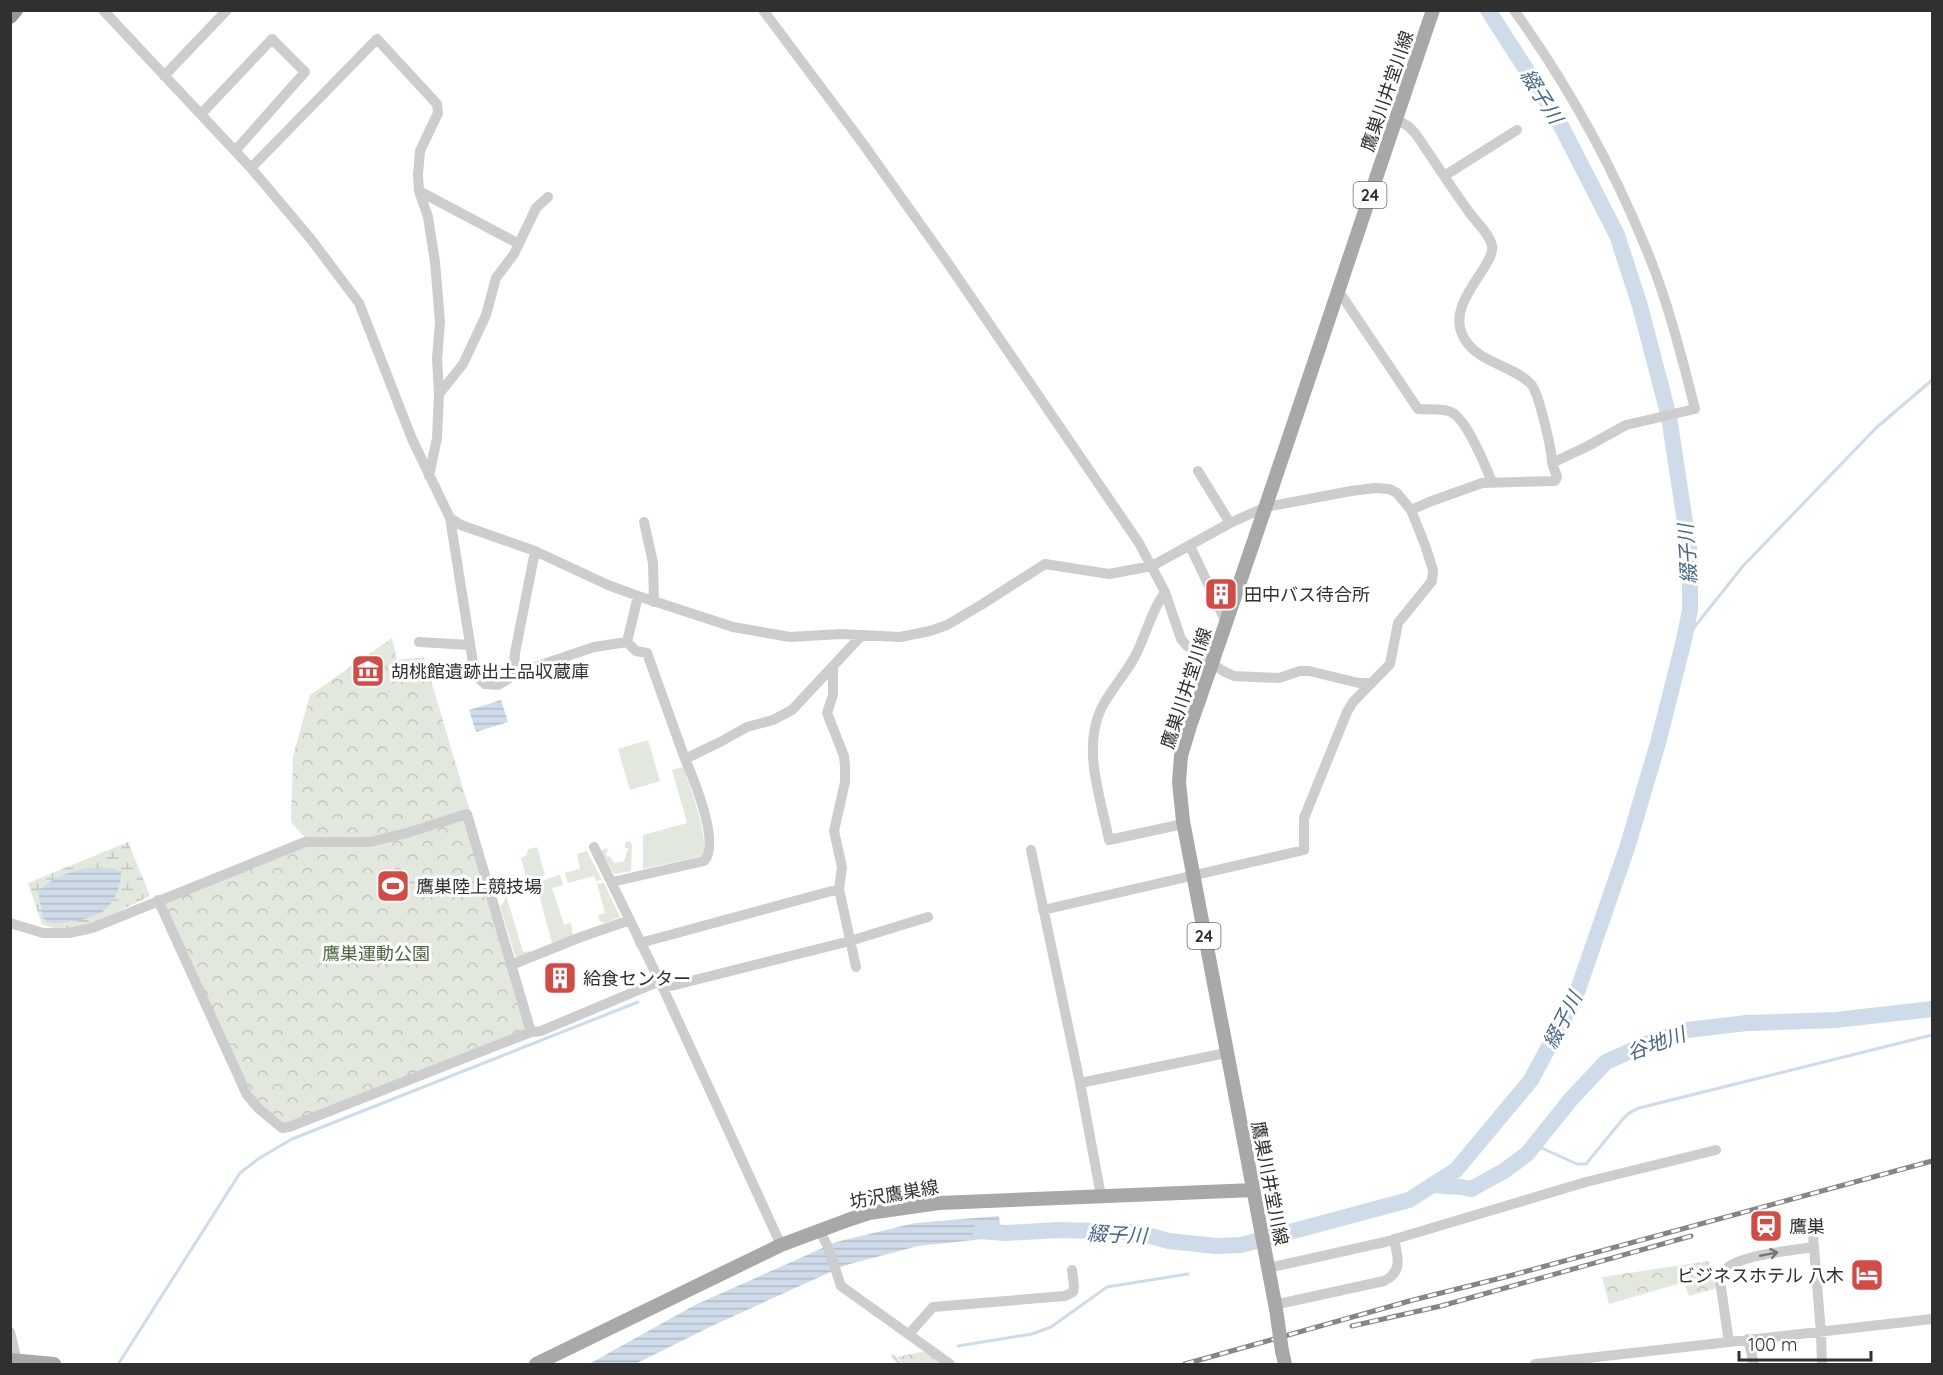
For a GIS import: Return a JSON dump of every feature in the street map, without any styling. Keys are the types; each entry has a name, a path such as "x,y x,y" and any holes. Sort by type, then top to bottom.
{"highway":[{"path":"10,16 15,10"}],"main road":[{"name":"鷹巣川井堂川線","path":"1285,1365 1279,1306 1267,1265 1183,824 1179,790 1181,756 1433,10"},
{"name":"坊沢鷹巣線","path":"536,1365 781,1245 822,1234 869,1214 920,1205 1012,1199 1254,1190"},
{"path":"14,1361 54,1365"}],"street":[{"path":"164,75 227,10"},
{"path":"764,10 952,268 1138,543 1165,592 1181,639 1187,646 1234,676 1279,678 1300,671 1309,671 1359,683 1372,683"},
{"path":"1514,10 1569,93 1624,199 1646,248 1695,409 1626,425 1552,463"},
{"path":"104,11 251,168 310,238 359,303 412,439 450,518 475,675 485,684 498,685 508,679 514,671 515,653 535,551"},
{"path":"201,114 272,39 305,72 235,151"},
{"path":"251,168 378,39 437,104 438,113 420,151 419,191 428,217 435,262 440,322 437,359 439,394 437,438 429,476"},
{"path":"1396,119 1415,133 1493,247 1483,271 1462,304 1459,325 1463,337 1479,355 1531,384 1550,442 1552,463 1557,477 1555,481 1482,483 1429,501 1411,510"},
{"path":"1444,176 1517,130"},
{"path":"419,191 519,244"},
{"path":"439,394 463,364 486,315 496,278 514,254 536,208 548,197"},
{"path":"1338,290 1418,409 1451,412 1456,415 1474,441 1492,482"},
{"path":"1198,471 1230,523"},
{"path":"450,518 461,525 535,551 608,585 733,627 790,636 900,637 930,631 947,624 1046,564 1109,574 1152,566 1230,523 1266,507 1375,488 1389,489 1397,493 1411,510 1433,570 1432,581 1398,623 1390,664 1353,702 1304,818 1304,850 1044,910"},
{"path":"644,522 652,562 654,602"},
{"path":"1190,546 1226,622"},
{"path":"1165,592 1156,603 1134,659 1101,710 1092,760 1109,840 1183,824"},
{"path":"627,642 638,596"},
{"path":"685,759 747,727 787,714 862,635"},
{"path":"418,642 470,645"},
{"path":"514,671 529,669 594,647 627,642"},
{"path":"612,882 704,861 709,856 711,844 705,814 647,653 636,651 627,642"},
{"path":"833,666 834,695 827,712 844,756 845,766 845,782 834,831 842,867 839,889 856,967"},
{"path":"10,923 43,933 69,933 92,928 305,842 370,842 467,814 531,1032"},
{"path":"594,846 661,984 781,1245"},
{"path":"1031,850 1080,1083 1101,1196"},
{"path":"640,943 839,889"},
{"path":"158,900 247,1095 259,1109 282,1128 661,984 850,941 928,917"},
{"path":"511,965 630,920"},
{"path":"1080,1083 1226,1053"},
{"path":"1267,1265 1394,1239 1586,1182 1716,1150"},
{"path":"822,1234 841,1286 950,1365"},
{"path":"1813,1235 1822,1365"},
{"path":"1279,1306 1390,1278 1398,1269 1399,1260 1394,1239"},
{"path":"1729,1342 1720,1281 1721,1274 1727,1268 1762,1256 1814,1247"},
{"path":"909,1334 933,1307 1065,1296 1073,1292 1072,1270"},
{"path":"1535,1365 1932,1319"},
{"path":"10,1332 14,1361"},
{"path":"1748,1340 1754,1365"}],"green space":[{"name":"鷹巣運動公園","path":"392,638 397,660 424,657 534,1027 289,1127 259,1109 158,900 308,841 291,822 293,756 310,695"},
{"path":"648,740 660,781 630,790 618,749"},
{"path":"681,767 684,769 702,826 704,848 702,856 643,869 643,835 687,823 672,770"},
{"path":"629,841 632,844 631,871 614,874 601,851 607,848 607,857 609,856 614,863 623,862 628,851 625,843"},
{"path":"128,842 150,896 108,916 75,928 59,929 42,924 28,883"},
{"path":"537,847 545,875 530,879 531,886 529,887 521,858 527,855 528,849"},
{"path":"587,851 602,880 596,881 594,876 568,883 565,873 580,869 577,854"},
{"path":"560,875 563,885 552,888 564,925 571,923 573,935 552,943 536,884"},
{"path":"604,883 620,917 605,923 600,921 598,915 605,913 597,884"},
{"path":"506,895 523,952 529,951 530,953 516,959 500,906"},
{"path":"1709,1261 1717,1288 1689,1296 1684,1282 1609,1304 1602,1277"},
{"path":"926,1351 945,1364 903,1364 897,1357"}],"water":[{"path":"501,700 508,722 476,732 469,710"},
{"path":"87,868 111,868 121,871 114,899 107,908 98,914 62,923 50,923 43,918 38,891 61,876"},
{"path":"999,1216 1002,1237 918,1246 846,1265 716,1324 635,1364 589,1364 695,1305 836,1242 915,1223"}],"waterway":[{"name":"綴子川","path":"980,1231 1006,1233 1057,1230 1136,1232 1169,1241 1216,1246 1241,1245 1409,1200 1456,1170 1531,1080 1575,998 1627,848 1658,743 1690,610 1690,555 1669,417 1640,306 1617,235 1556,116 1488,10"},
{"path":"1684,640 1743,566 1876,428 1932,380"},
{"path":"119,1363 240,1173 258,1159 292,1139 638,1002"},
{"name":"谷地川","path":"1432,1185 1471,1189 1504,1171 1527,1154 1571,1099 1606,1062 1646,1044 1687,1030 1747,1023 1836,1020 1932,1009"},
{"path":"1535,1145 1577,1164 1586,1164 1622,1120 1639,1108 1932,1035"},
{"path":"958,1346 1032,1334 1051,1327 1107,1287 1188,1274"},
{"path":"893,1356 900,1364"}],"railway":[{"path":"1185,1364 1413,1300 1932,1161"},
{"path":"1352,1326 1441,1306 1691,1236"}],"place":[{"name":"田中バス待合所","path":"1221,594"},
{"name":"胡桃館遺跡出土品収蔵庫","path":"368,671"},
{"name":"鷹巣陸上競技場","path":"393,886"},
{"name":"給食センター","path":"560,978"},
{"name":"鷹巣","path":"1766,1226"},
{"name":"ビジネスホテル 八木","path":"1867,1275"}]}
